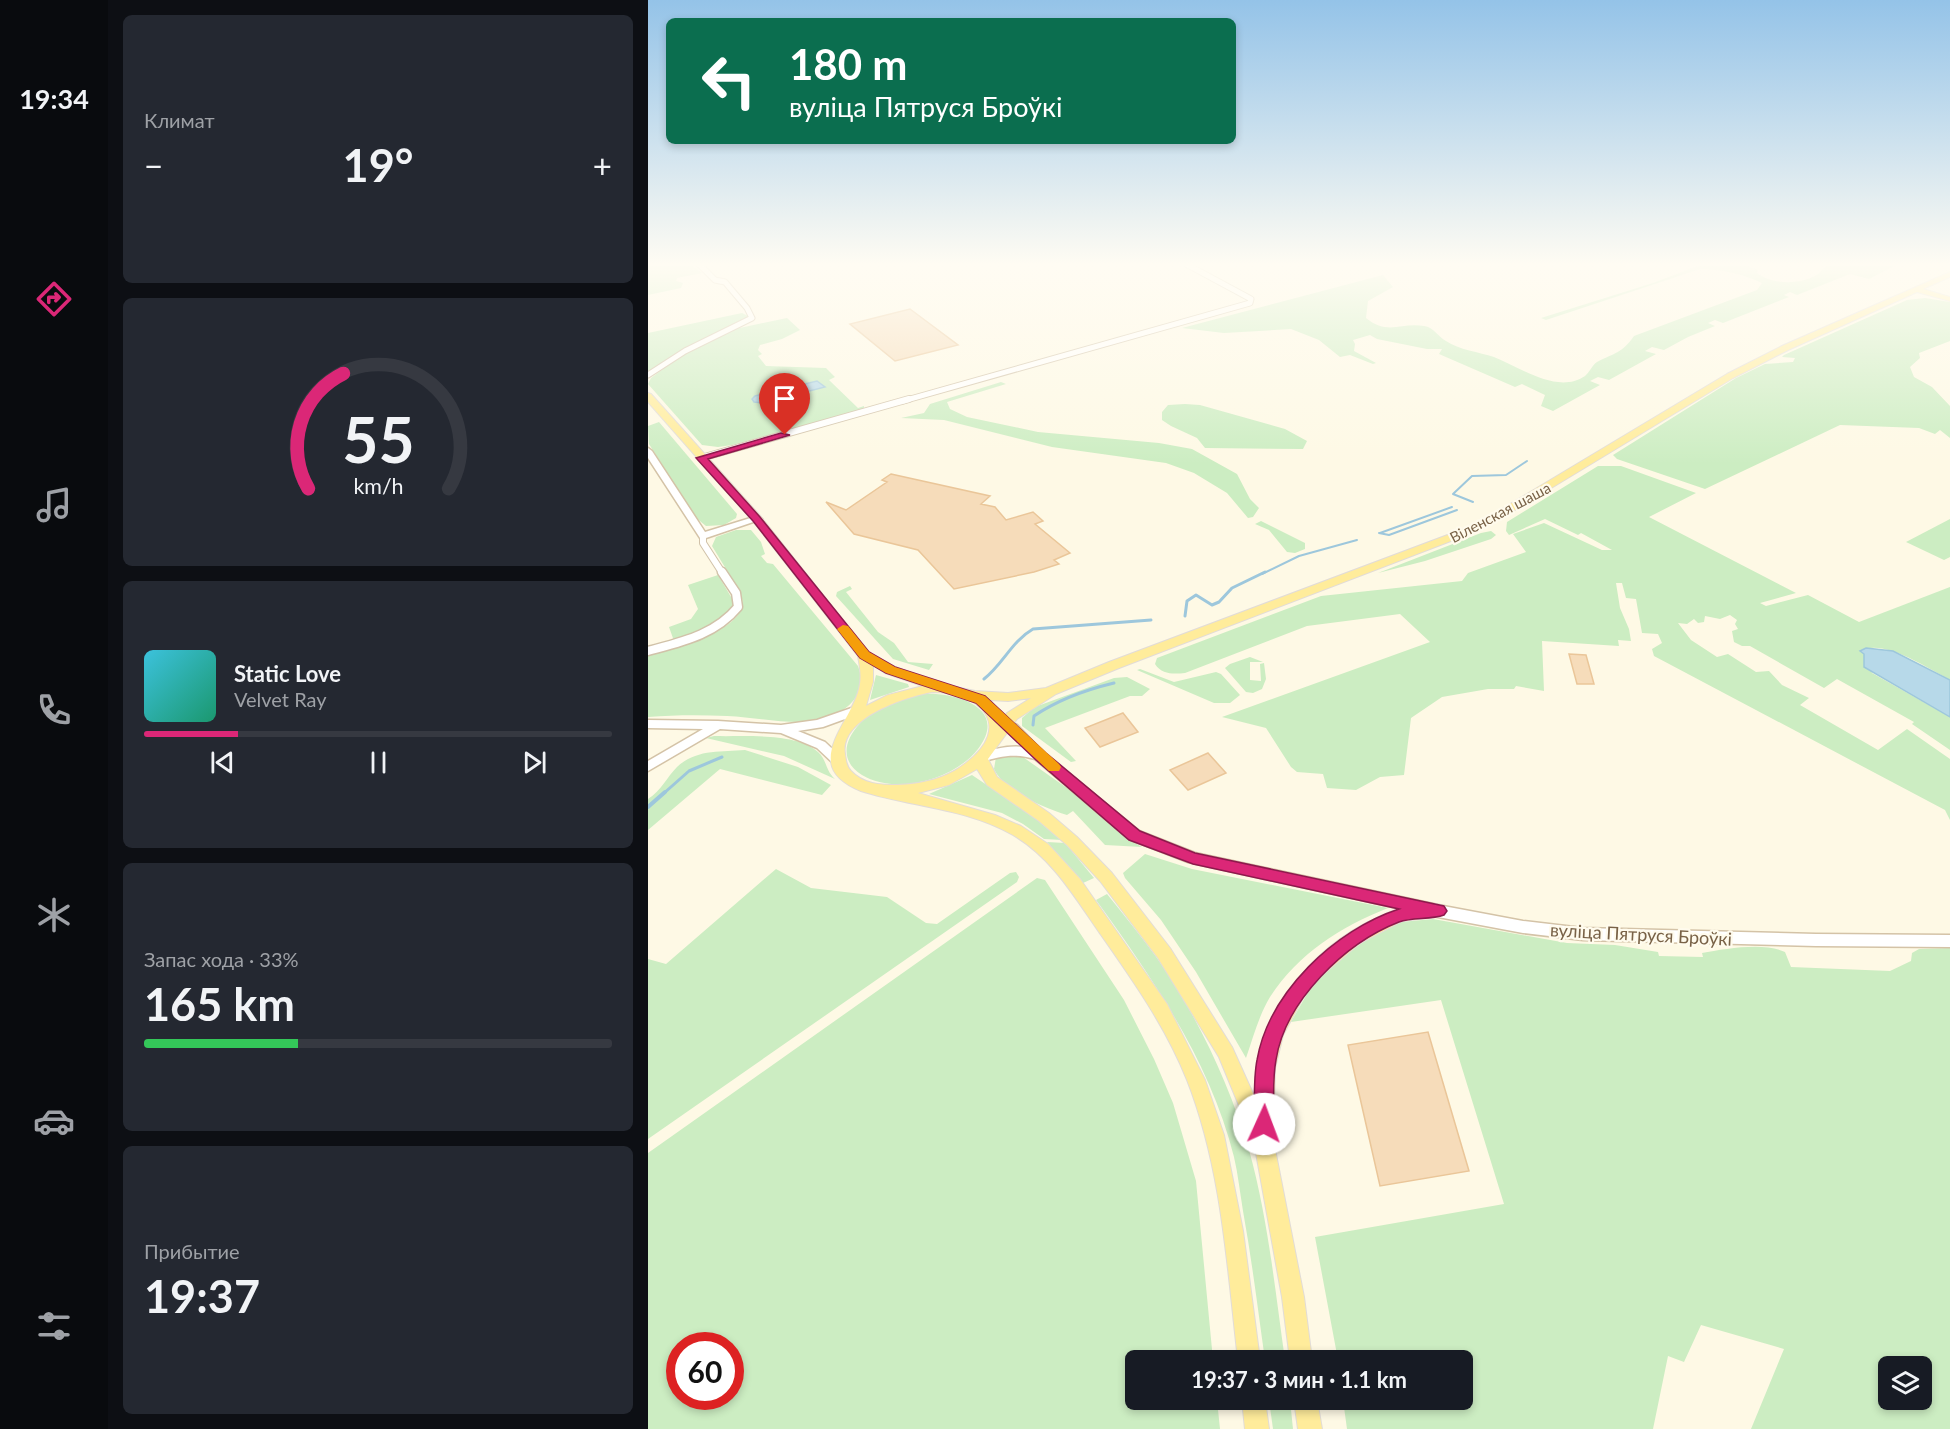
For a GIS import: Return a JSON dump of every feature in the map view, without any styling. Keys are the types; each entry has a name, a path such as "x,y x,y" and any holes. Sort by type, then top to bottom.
{"main road":[{"name":"Віленская шаша","path":"1051,691 1114,664 1465,532 1548,486 1730,376 1824,331"},
{"path":"648,396 757,519 864,655 890,670 981,699 997,723 996,736"},
{"path":"648,451 703,536 757,519"},
{"path":"838,761 839,747 868,682 869,674 864,655"},
{"path":"648,724 780,729 819,724 922,689 947,688"},
{"path":"969,694 1008,697 1051,691"},
{"path":"879,790 919,789 937,784 968,769 981,758 1006,723 1024,707 1051,691"},
{"path":"851,724 880,703"},
{"name":"вуліца Пятруся Броўкі","path":"993,714 1134,836 1193,858 1523,927 1618,937 1950,941"},
{"path":"648,766 718,725"},
{"path":"780,729 821,745 838,761 850,779 862,785 990,818 1020,832 1056,859 1134,969 1176,1038 1204,1102 1227,1186 1248,1350"},
{"path":"981,758 1008,749 1019,749 1041,757"},
{"path":"981,758 984,769 992,781 1044,817 1106,877 1164,953 1226,1053 1263,1142 1293,1297 1300,1350"},
{"path":"1263,1142 1266,1059 1281,1017 1304,983 1335,952 1369,928 1400,915 1438,911"},
{"path":"1255,1410 1257,1429"},
{"path":"1307,1410 1310,1429"}],"street":[{"path":"648,375 678,354 726,331"},
{"path":"701,458 1152,331"},
{"path":"648,651 716,628 733,615 738,608 738,600 703,543 703,536"}],"green space":[{"path":"659,331 723,331 669,358 648,373 648,333"},
{"path":"731,331 799,331 782,339 760,345 758,350 762,354 758,356 766,366 826,368 835,377 829,380 858,408 864,406 864,409 732,445 718,447 702,445 648,384 651,378 687,351"},
{"path":"1205,331 1263,331 1224,333"},
{"path":"1295,331 1434,331 1443,339 1463,349 1494,357 1551,381 1563,382 1574,381 1585,376 1597,362 1622,350 1634,336 1648,331 1703,331 1664,350 1652,347 1645,351 1656,354 1609,380 1598,377 1590,381 1600,385 1553,411 1541,406 1545,395 1522,384 1515,387 1439,354 1442,349 1427,349 1377,339 1370,335 1353,340 1354,351 1376,363 1373,364 1350,355 1340,357 1319,340"},
{"path":"1838,331 1950,331 1950,341 1919,353 1920,358 1910,367 1914,377 1932,387 1950,406 1950,438 1940,430 1935,434 1919,428 1840,425 1705,489 1617,459 1613,455 1736,378 1765,364 1793,362 1795,358 1782,357"},
{"path":"1001,382 1006,384 947,402 950,409 967,417 1038,432 1159,443 1192,449 1237,474 1250,499 1259,508 1253,517 1248,518 1227,493 1194,473 1166,463 1052,447 944,420 901,418 924,413 930,404"},
{"path":"1168,405 1200,405 1285,429 1307,441 1303,449 1205,448 1197,438 1162,420 1162,412"},
{"path":"659,422 737,514 736,518 724,525 706,526 695,517 649,444 648,426"},
{"path":"1598,466 1621,466 1696,493 1649,517 1796,593 1760,603 1766,606 1808,595 1859,622 1950,587 1950,680 1906,656 1881,648 1861,651 1872,673 1950,717 1950,750 1912,724 1914,722 1837,679 1824,688 1750,646 1742,646 1734,642 1732,631 1738,629 1735,624 1737,620 1730,615 1720,619 1705,616 1704,622 1698,623 1694,619 1687,624 1678,623 1691,640 1717,657 1728,654 1756,672 1769,671 1782,685 1809,698 1800,705 1878,750 1907,729 1950,759 1950,820 1945,810 1654,656 1652,649 1662,643 1658,634 1642,633 1636,599 1626,598 1622,583 1616,583 1620,608 1629,629 1631,641 1618,640 1619,646 1542,641 1544,691 1516,686 1514,689 1488,689 1442,697 1411,718 1404,775 1380,777 1356,790 1327,788 1323,774 1297,772 1291,767 1266,728 1222,717 1430,642 1400,614 1307,626 1185,673 1165,672 1155,664 1157,658 1321,596 1462,581 1468,573 1526,552 1513,534 1544,523 1602,550 1612,550 1581,533 1578,535 1545,519 1509,535 1506,531 1507,522"},
{"path":"1950,519 1950,557 1944,560 1906,542"},
{"path":"1261,521 1305,543 1305,549 1295,553 1287,552 1269,530 1255,524"},
{"path":"736,530 751,530 761,542 765,554 761,556 767,563 773,564 858,666 861,678 855,699 838,713 805,722 717,716 648,717 648,655 710,635 737,617 742,605 740,592 712,546 716,537"},
{"path":"1491,531 1496,535 1491,539 1425,561 1378,573 1481,533"},
{"path":"718,575 734,602 731,611 710,628 674,641 669,627 691,619 698,609 688,585"},
{"path":"850,586 852,589 846,592 878,632 894,643 908,662 933,664 929,670 893,659 836,596 837,592"},
{"path":"1250,657 1263,662 1250,662 1250,680 1261,681 1260,664 1264,663 1266,679 1262,689 1253,693 1246,692 1225,668"},
{"path":"1140,669 1174,682 1216,672 1221,674 1240,695 1230,703 1214,703 1137,670"},
{"path":"876,675 908,684 909,687 870,700"},
{"path":"1127,677 1150,689 1142,696 1130,696 1045,728 1076,761 1071,762 1022,726 1022,718 1035,707 1114,678"},
{"path":"923,694 962,699 983,713 987,722 986,734 978,749 955,769 924,781 892,784 862,775 852,766 847,757 850,737 857,727 865,718 884,705"},
{"path":"714,736 769,737 797,741 818,752 835,779 784,756 706,738"},
{"path":"745,750 798,767 831,785 822,795 720,769 648,830 648,799 684,761 701,754"},
{"path":"1020,755 1074,793 1128,839 1142,847 1105,845 1073,811 1067,815 1058,812 1015,791 999,777 994,769 996,757"},
{"path":"972,775 1042,822 1062,840 1044,839 1002,813 929,794"},
{"path":"1047,842 1065,843 1094,878 1083,883"},
{"path":"1145,854 1192,869 1388,908 1337,933 1294,967 1281,981 1266,1004 1246,1058 1196,972 1161,920 1125,878 1123,873"},
{"path":"776,869 811,888 887,897 926,923 937,924 1010,873 1016,872 1019,877 1017,882 648,1139 648,959 666,964"},
{"path":"1037,878 1045,880 1124,1000 1154,1059 1173,1103 1196,1181 1212,1350 1125,1350 1125,1410 1218,1410 1220,1429 648,1429 648,1153"},
{"path":"1107,894 1157,958 1198,1026 1222,1075 1241,1125 1256,1176 1284,1350 1264,1350 1237,1170 1224,1122 1210,1087 1177,1022 1138,960 1096,900"},
{"path":"1433,919 1567,943 1615,945 1658,952 1659,956 1703,957 1702,953 1744,947 1766,947 1785,952 1791,967 1890,971 1911,961 1912,953 1919,949 1950,948 1950,1429 1751,1429 1784,1349 1701,1325 1684,1362 1668,1356 1653,1429 1347,1429 1344,1410 1473,1410 1473,1350 1336,1350 1315,1237 1504,1204 1441,1000 1291,1022 1311,987 1341,958 1373,935 1401,922"},
{"path":"1270,1410 1291,1410 1293,1429 1273,1429"}],"water":[{"path":"817,381 825,387 763,403 754,402 752,399 755,396"},
{"path":"1866,648 1893,651 1950,680 1950,717 1864,667 1864,654 1860,651"}],"building":[{"path":"858,331 939,331 958,345 895,361"},
{"path":"891,474 990,496 981,504 995,507 1006,520 1033,512 1043,521 1035,524 1070,553 1054,560 1059,564 1034,572 954,589 918,550 854,534 826,502 846,510 887,482 882,480"},
{"path":"1569,654 1586,655 1594,684 1577,684"},
{"path":"1123,713 1138,732 1100,747 1085,728"},
{"path":"1208,753 1226,773 1188,790 1170,770"},
{"path":"1428,1032 1469,1171 1380,1186 1348,1045"}],"waterway":[{"path":"1473,502 1453,494 1472,476 1506,475 1527,461"},
{"path":"1380,533 1452,507"},
{"path":"1379,533 1389,535 1457,510"},
{"path":"1262,574 1299,556 1357,540"},
{"path":"1185,616 1187,601 1196,595 1212,605 1219,602 1232,588 1265,572"},
{"path":"984,679 1019,640 1033,629 1151,620"},
{"path":"1033,725 1034,716 1053,705 1083,692 1114,683"},
{"path":"663,794 689,771 722,757"},
{"path":"648,807 665,792"}],"slow traffic":[{"path":"843,629 864,655 890,670 981,699 993,714 1013,728 1054,767"}],"route":[{"path":"785,435 701,458 757,519 864,655 890,670 981,699 993,714 1013,728 1041,757 1134,836 1193,858 1438,911 1400,915 1369,928 1335,952 1304,983 1281,1017 1266,1059 1264,1124"}]}
